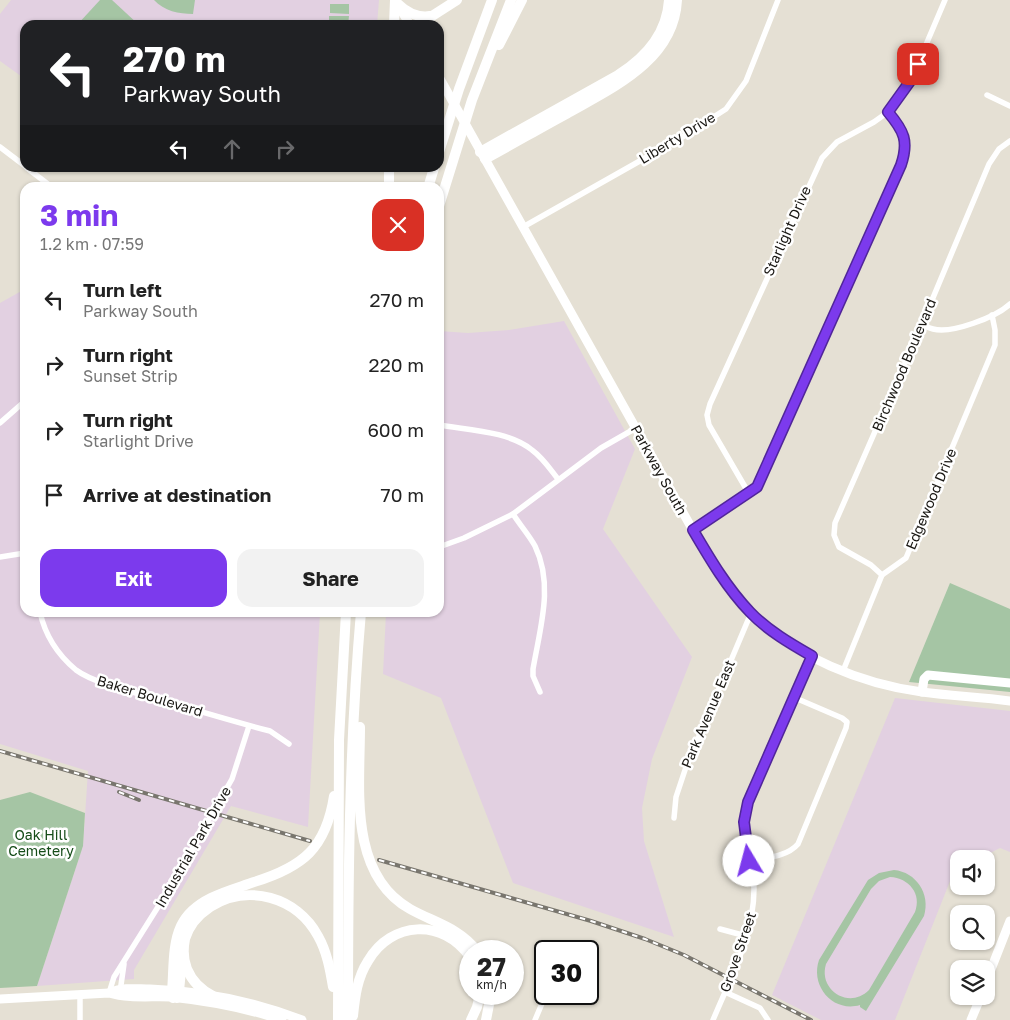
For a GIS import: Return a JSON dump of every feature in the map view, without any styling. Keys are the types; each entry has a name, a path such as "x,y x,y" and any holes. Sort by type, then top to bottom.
{"highway":[{"path":"426,20 457,0"},
{"path":"444,137 492,0"},
{"path":"444,190 472,100 511,0"},
{"path":"472,100 522,0"},
{"path":"483,156 632,66 647,51 660,32 666,19 670,0"},
{"path":"483,156 614,87 638,71 666,38 674,18 677,0"},
{"path":"396,1 408,12 420,16 436,14"},
{"path":"394,20 396,1"},
{"path":"346,617 340,740 346,1017"},
{"path":"346,1017 350,814 361,617"},
{"path":"359,642 361,815 364,841 370,864 377,880 392,897 414,911 458,933 465,940"},
{"path":"175,994 178,935 184,922 193,910 218,894 287,870 301,861 315,846 324,831 331,809 340,740"},
{"path":"175,994 187,934 194,921 216,903 230,898 249,895 263,896 291,906 301,914 318,935 346,1017"},
{"path":"346,1017 364,968 378,948 393,936 416,930 438,932 454,940 459,945"},
{"path":"183,951 184,962 191,976 202,989 213,996"},
{"path":"471,1020 478,1005"},
{"path":"478,1020 481,1005"},
{"path":"486,1020 489,1005"}],"main road":[{"path":"396,1 407,20"},
{"name":"Parkway South","path":"444,87 709,559 751,613 785,641 843,671 869,680 922,692 1010,701"},
{"path":"922,692 924,679 928,675 1010,683"},
{"path":"995,962 1007,935 1010,921"},
{"path":"0,999 109,993 213,996 263,1007 302,1020"},
{"path":"175,994 227,1005 282,1020"},
{"path":"972,1020 978,1005"}],"street":[{"name":"Liberty Drive","path":"523,227 684,136 726,109 746,81 778,0"},
{"name":"Starlight Drive","path":"748,492 709,425 707,415 710,404 822,158 837,142 874,122 888,112 911,80 945,0"},
{"path":"986,95 1010,106"},
{"path":"693,530 757,487 906,151 903,133 888,112"},
{"name":"Birchwood Boulevard","path":"882,575 871,565 839,547 834,535 835,523 922,324 989,164 999,149 1010,141"},
{"path":"0,147 20,162"},
{"path":"32,172 45,182"},
{"path":"922,324 933,329 946,330 961,327 1004,310 1010,304"},
{"name":"Edgewood Drive","path":"882,575 906,558 995,346 995,330 992,315"},
{"path":"0,423 20,405"},
{"path":"444,427 502,436 515,440 532,449 541,457 558,479"},
{"path":"444,545 464,538 513,514 600,448 636,428"},
{"path":"513,514 534,545 541,560 544,574 545,602 533,669 533,676 540,692"},
{"path":"0,557 20,554"},
{"path":"843,671 882,575"},
{"name":"Park Avenue East","path":"674,818 676,797 686,767 751,613"},
{"name":"Baker Boulevard","path":"42,617 46,631 60,654 78,671 89,677 270,732 289,744"},
{"name":"Grove Street","path":"713,1020 746,936 753,912 754,887 744,822 748,802 812,656"},
{"path":"749,861 786,853 793,850 798,844 846,728 847,722 842,718 793,697"},
{"name":"Industrial Park Drive","path":"109,993 111,982 168,891 232,779 250,726"},
{"path":"720,929 746,936"},
{"name":"Industrial Park Drive","path":"120,993 125,962"},
{"path":"725,992 760,1008 768,1020"},
{"path":"80,995 80,1020"},
{"path":"535,1020 541,1005"}],"shaded area":[{"path":"11,0 379,0 377,20 20,20 20,75 0,61 0,14"},
{"path":"20,292 20,617 320,617 308,827 231,806 134,970 134,979 37,986 83,846 88,771 0,744 0,303"},
{"path":"564,321 635,449 603,529 692,657 652,759 642,808 644,841 674,937 513,883 441,698 383,674 386,617 444,617 444,331 468,333 509,330"},
{"path":"895,698 1010,711 1010,852 1000,848 995,850 950,850 950,881 895,1020 821,1020 772,995"}],"green space":[{"path":"100,0 112,0 134,20 82,20"},
{"path":"154,0 195,0 193,14 172,11 162,7"},
{"path":"330,4 349,4 349,14 330,13"},
{"path":"329,16 349,16 349,20 329,20"},
{"path":"950,583 1010,609 1010,692 909,682"},
{"name":"Oak Hill Cemetery","path":"30,792 85,813 83,846 37,986 0,988 0,800"},
{"path":"894,870 909,875 920,886 926,908 924,916 866,1011 860,1005 841,1005 833,1001 821,988 817,970 819,960 868,880 879,873","holes":["890,877 897,878 908,884 915,893 917,899 915,912 869,990 861,996 853,998 837,994 827,982 826,964 871,889 879,881"]}],"railway":[{"path":"0,751 310,841"},
{"path":"119,792 139,800"},
{"path":"379,860 591,921 645,939 684,955 811,1020"}],"route":[{"path":"749,861 744,822 748,802 812,656 785,641 751,613 728,586 709,559 693,530 757,487 901,165 906,151 903,133 888,112 911,80 918,64"}]}
